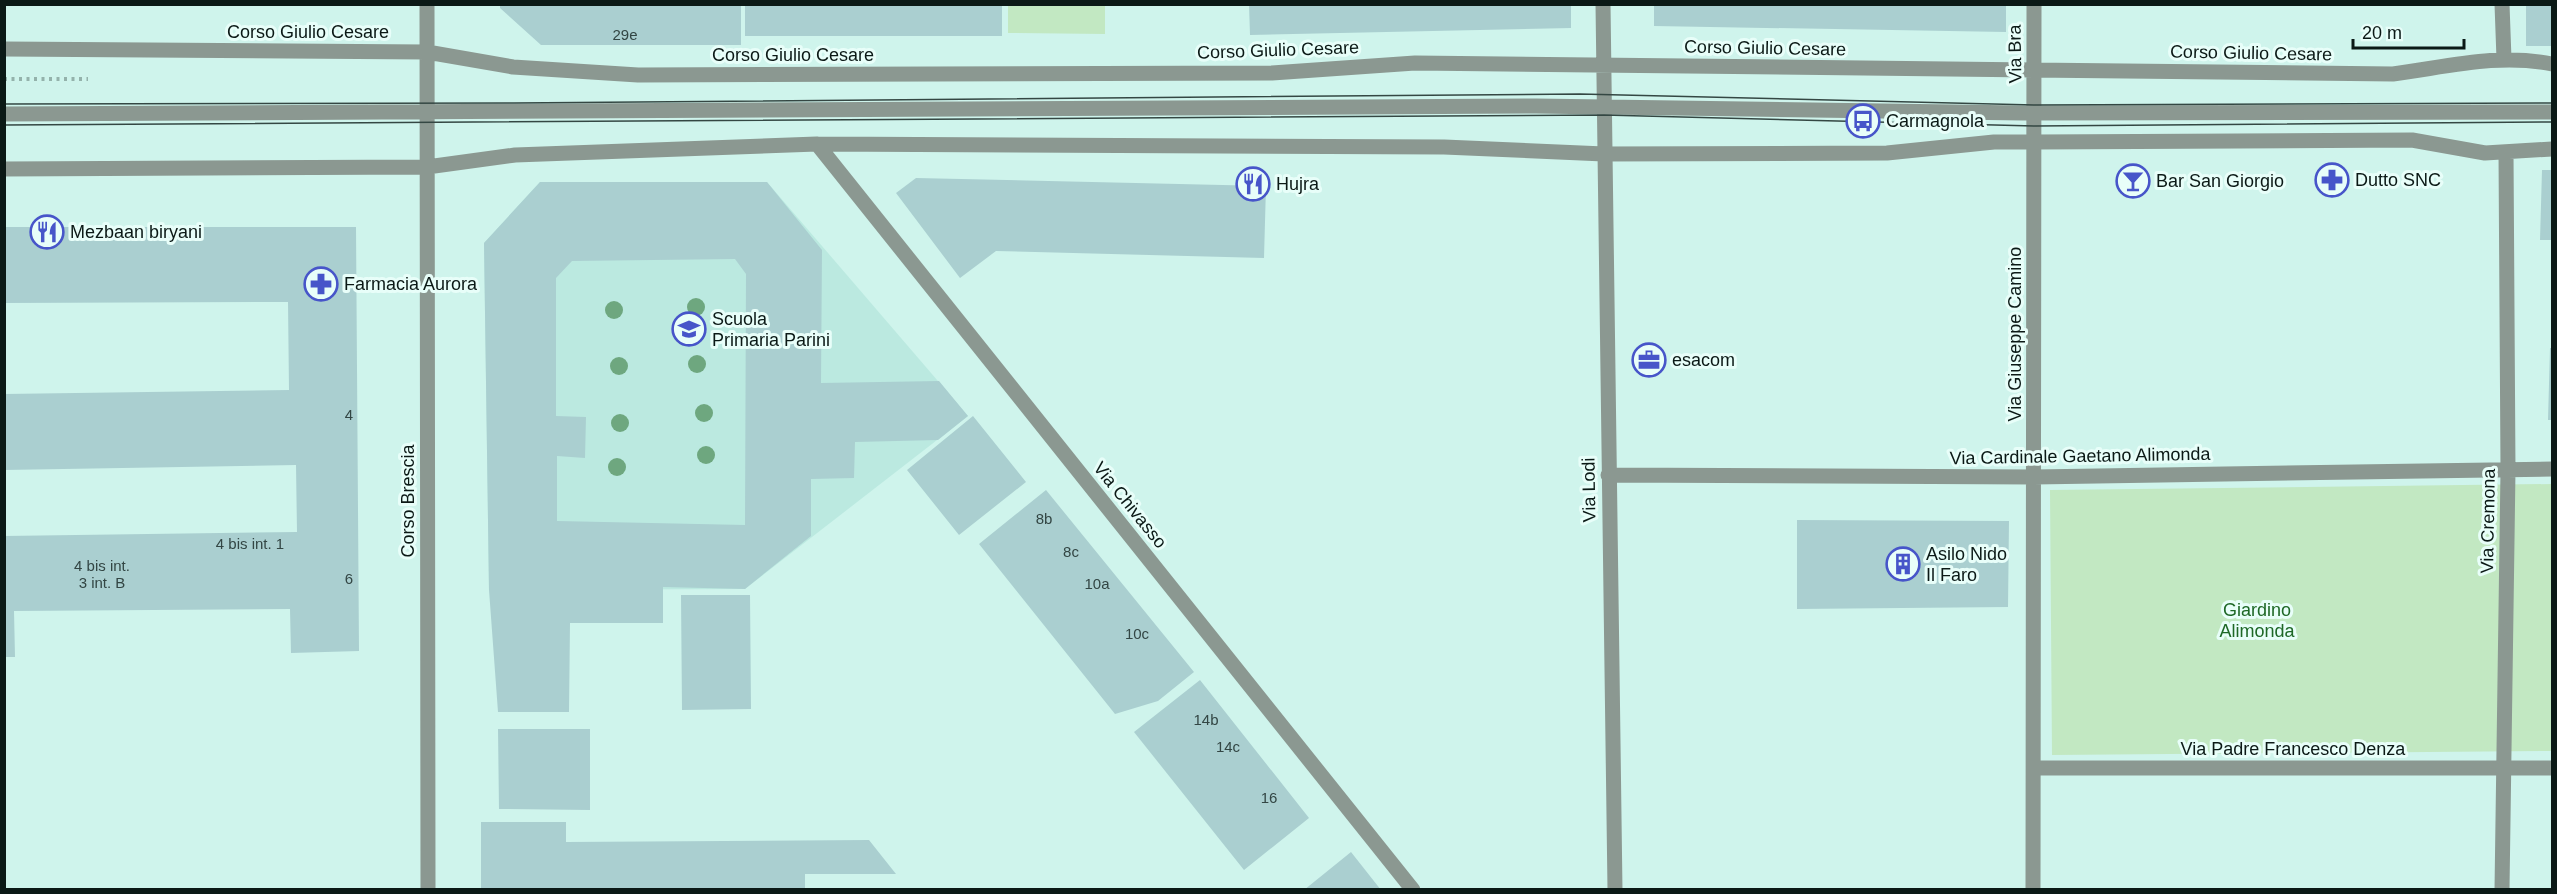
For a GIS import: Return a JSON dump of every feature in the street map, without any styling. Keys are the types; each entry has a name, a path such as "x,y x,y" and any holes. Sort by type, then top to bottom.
{"street":[{"name":"Corso Brescia","path":"428,4 428,890"},
{"name":"Via Lodi","path":"1603,4 1611,886"},
{"name":"Via Bra","path":"2034,4 2035,108"},
{"path":"2502,4 2504,59"},
{"name":"Corso Giulio Cesare","path":"4,50 427,52 513,67 638,75 1272,73 1415,63 2392,74 2465,62 2504,59 2528,59 2553,64"},
{"path":"4,114 1605,107 2553,111"},
{"name":"Via Giuseppe Camino","path":"2033,890 2035,108"},
{"path":"4,169 427,167 515,155 817,144 1444,147 1604,154 1887,153 1994,142 2412,141 2485,153 2553,149"},
{"name":"Via Chivasso","path":"817,144 1413,890"},
{"name":"Via Cremona","path":"2502,890 2508,470 2506,153"},
{"name":"Via Cardinale Gaetano Alimonda","path":"1608,475 2034,477 2553,469"},
{"name":"Via Padre Francesco Denza","path":"2034,768 2553,768"}],"shaded area":[{"name":"Scuola Primaria Parini","path":"540,182 767,182 968,416 745,589 489,590 484,243"}],"green space":[{"path":"1008,5 1105,5 1105,34 1008,33"},
{"name":"Giardino Alimonda","path":"2552,484 2552,751 2052,755 2050,490"}],"building":[{"path":"500,4 741,4 741,45 541,45 500,8"},
{"path":"745,4 1002,4 1002,36 745,36"},
{"path":"1249,4 1571,4 1571,28 1250,35"},
{"path":"1654,4 2006,4 2006,32 1654,26"},
{"path":"2526,4 2552,4 2552,46 2526,46"},
{"path":"2542,170 2552,170 2552,240 2540,240"},
{"path":"916,178 1266,186 1264,258 996,251 960,278 896,193"},
{"path":"540,182 767,182 822,250 821,383 939,381 968,416 938,440 855,442 854,478 811,479 811,536 745,589 663,587 663,623 570,623 569,712 498,712 489,590 484,243","holes":["735,259 746,274 745,525 557,521 557,456 585,458 586,417 556,416 556,278 572,261"]},
{"path":"4,227 356,227 359,651 291,653 290,609 14,611 15,657 4,657 4,536 297,532 296,465 4,470 4,394 289,390 288,302 4,303"},
{"path":"2550,348 2552,348 2552,420 2548,420"},
{"path":"973,416 1026,482 959,535 907,470"},
{"path":"1046,490 1194,672 1158,701 1115,714 979,544"},
{"name":"Asilo Nido Il Faro","path":"1797,520 2009,521 2008,607 1797,609"},
{"path":"681,595 750,595 751,709 682,710"},
{"path":"1200,680 1309,818 1244,870 1134,732"},
{"path":"498,729 590,729 590,810 499,809"},
{"path":"481,822 566,822 566,842 869,840 896,874 805,874 805,890 481,890"},
{"path":"1351,852 1381,890 1304,890"}],"tram line":[{"path":"4,104 514,103 1580,94 2035,105 2552,103"},
{"path":"4,125 1604,115 2035,126 2552,122"}],"place":[{"name":"Carmagnola","path":"1863,121"},
{"name":"Dutto SNC","path":"2332,180"},
{"name":"Bar San Giorgio","path":"2133,181"},
{"name":"Hujra","path":"1253,184"},
{"name":"Mezbaan biryani","path":"47,232"},
{"name":"Farmacia Aurora","path":"321,284"},
{"name":"Scuola Primaria Parini","path":"689,329"},
{"name":"esacom","path":"1649,360"},
{"name":"Asilo Nido Il Faro","path":"1903,564"}]}
